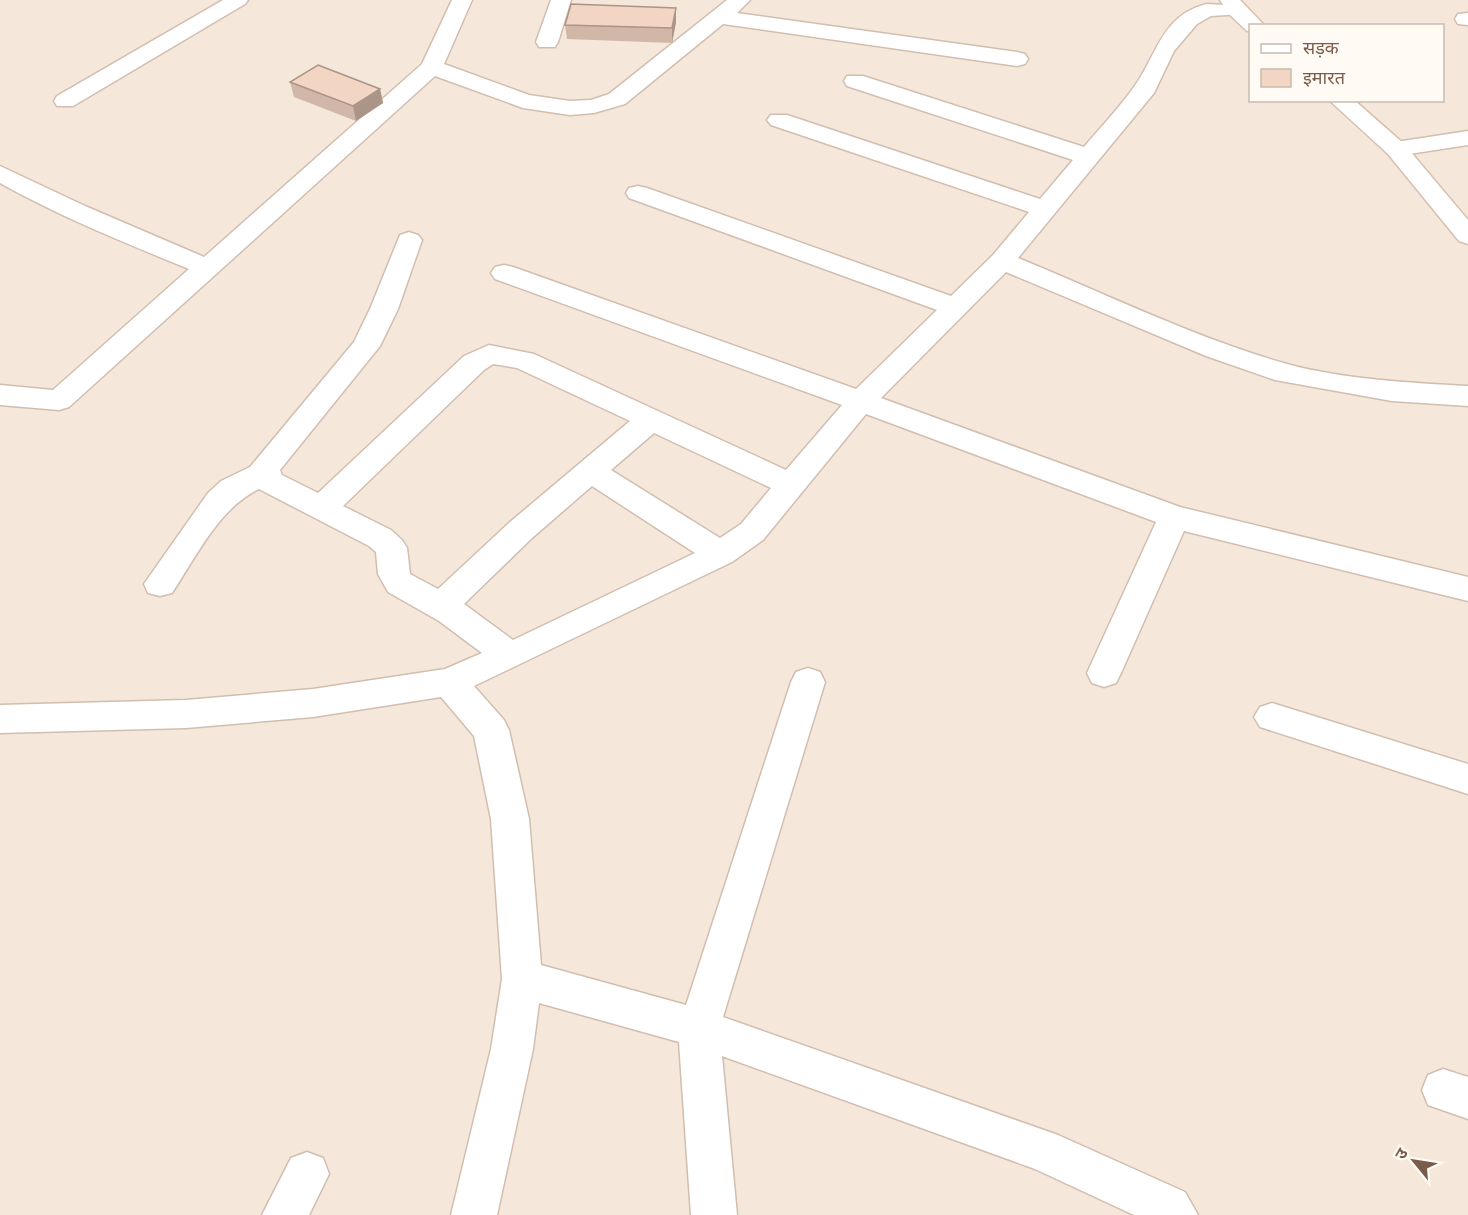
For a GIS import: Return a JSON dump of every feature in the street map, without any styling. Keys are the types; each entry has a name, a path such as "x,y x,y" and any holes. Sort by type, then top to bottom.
{"street":[{"path":"66,101 238,0"},
{"path":"0,395 59,400 432,67 459,0"},
{"path":"547,42 561,0"},
{"path":"432,67 550,109 597,108 617,99 740,0"},
{"path":"0,719 186,714 314,703 449,682 510,656 721,554 752,532 861,400 1002,261 1146,88 1164,50 1189,19 1208,10 1240,12"},
{"path":"719,17 1017,59"},
{"path":"855,81 1089,157"},
{"path":"1342,102 1396,149 1468,236"},
{"path":"779,120 1045,209"},
{"path":"1396,149 1468,138"},
{"path":"0,173 44,198 94,221 206,267"},
{"path":"638,193 955,307"},
{"path":"160,584 219,501 232,489 263,474 267,465 366,346 384,309 409,240"},
{"path":"1002,261 1216,350 1285,373 1392,391 1468,396"},
{"path":"504,273 861,400 1174,517 1468,589"},
{"path":"324,507 474,363 489,354 524,360 628,406 650,420 791,485"},
{"path":"441,606 521,530 650,420"},
{"path":"591,471 721,554"},
{"path":"263,474 271,483 324,507 380,538 390,548 394,574 399,583 441,606 510,656"},
{"path":"1104,673 1174,517"},
{"path":"449,682 491,730 510,819 522,979 512,1049 474,1215"},
{"path":"714,1215 699,1028 808,682"},
{"path":"1272,717 1468,779"},
{"path":"522,979 699,1028 1043,1150 1169,1208 1175,1215"},
{"path":"285,1215 307,1174"}],"shaded area":[{"path":"0,0 1468,0 1468,1215 0,1215"}],"building":[{"path":"571,4 676,8 672,28 565,25"},
{"path":"318,65 380,89 353,106 290,82"}]}
